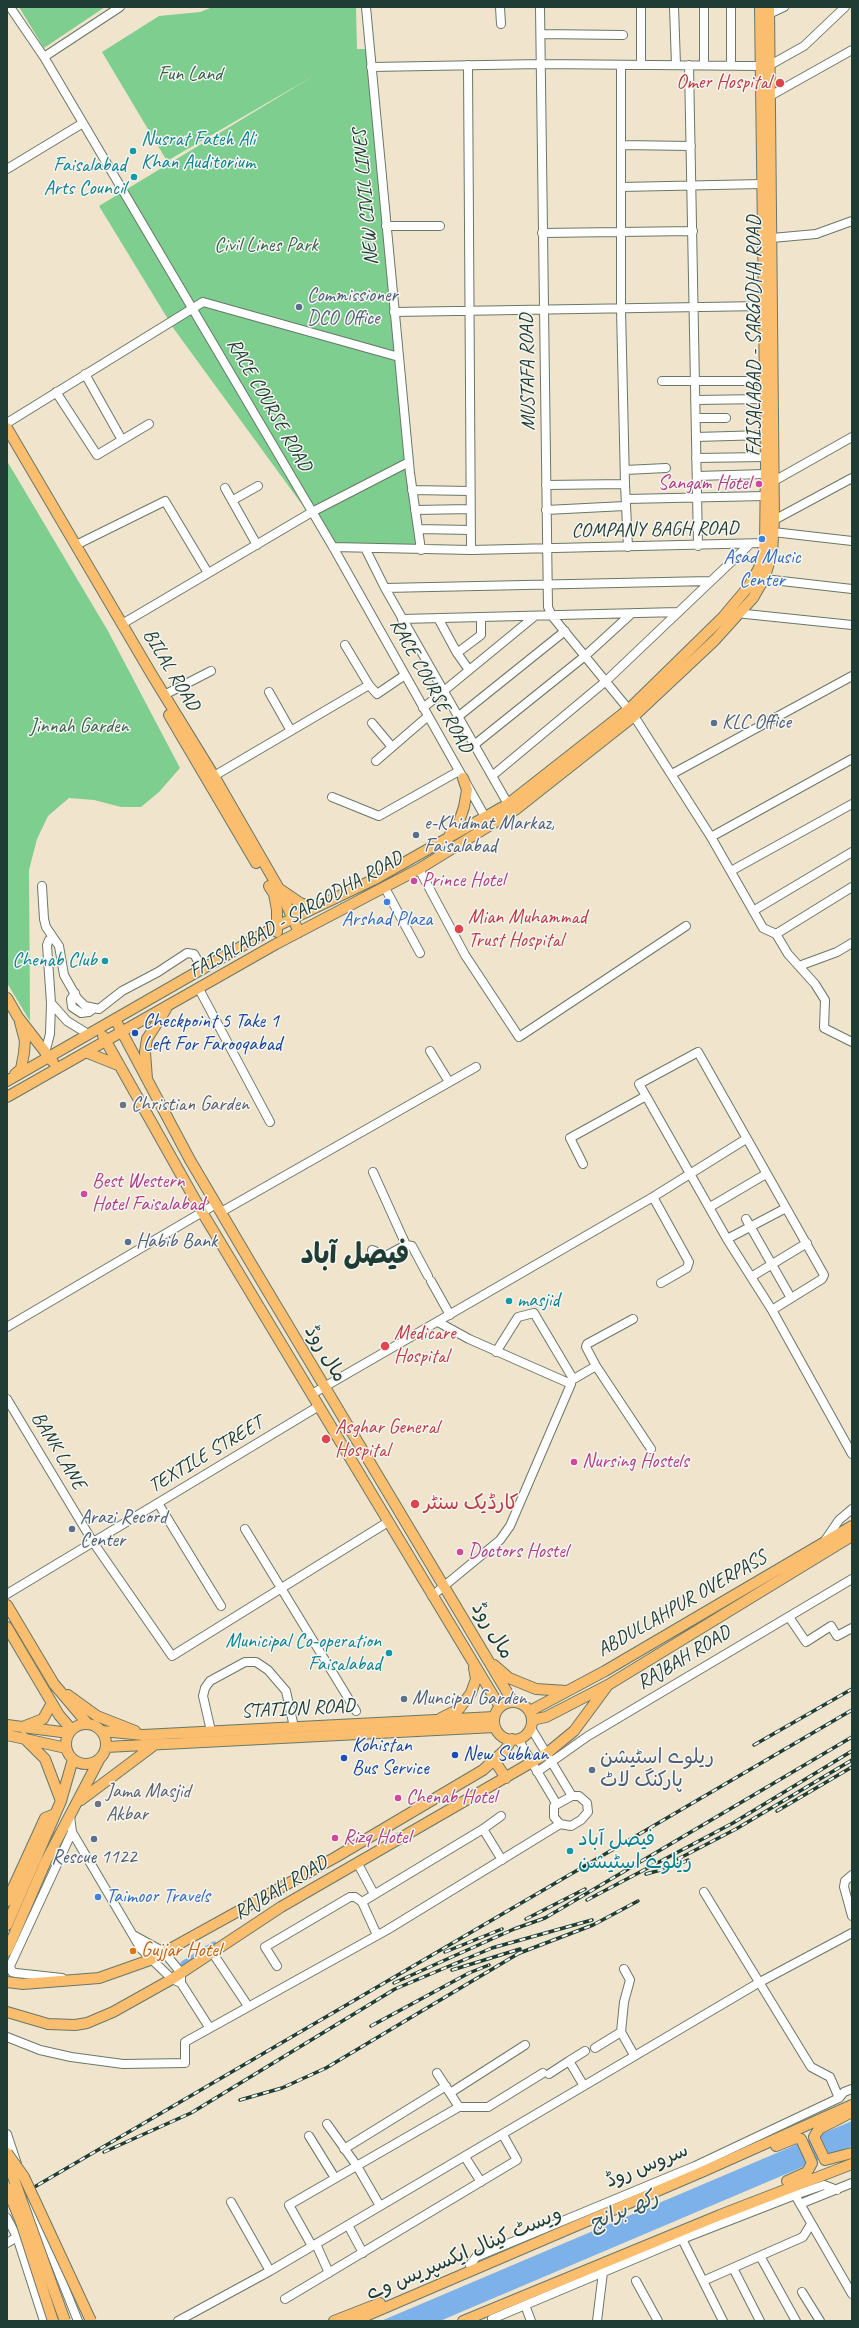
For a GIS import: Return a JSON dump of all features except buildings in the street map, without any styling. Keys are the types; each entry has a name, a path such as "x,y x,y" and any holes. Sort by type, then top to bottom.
{"main road":[{"name":"FAISALABAD - SARGODHA ROAD","path":"9,1080 47,1056 115,1020 277,926 326,903 445,840 515,810 631,713 715,640 740,614 764,579 772,554 774,520 770,96 765,65 760,7"},
{"name":"FAISALABAD - SARGODHA ROAD","path":"7,1097 121,1034 276,944 419,869 487,822 508,804 631,713 727,612 756,576 765,543 762,184 765,65 769,10"},
{"name":"BILAL ROAD","path":"7,428 164,695 214,776 278,888 299,932"},
{"name":"BILAL ROAD","path":"7,440 274,894 277,926 276,944"},
{"path":"445,840 458,825 464,807 467,790 461,775"},
{"path":"278,888 290,898 309,906 326,903"},
{"path":"7,998 18,1017 47,1056 59,1067"},
{"path":"148,1083 145,1052 147,1039 168,1007"},
{"path":"9,1080 20,1069 24,1053 25,1042 18,1017"},
{"name":"مال روڈ","path":"115,1020 121,1034 218,1208 324,1388 513,1702"},
{"name":"مال روڈ","path":"99,1029 202,1212 500,1707"},
{"path":"88,1052 118,1065"},
{"name":"ABDULLAHPUR OVERPASS","path":"531,1720 569,1691 824,1542 852,1528"},
{"name":"ABDULLAHPUR OVERPASS","path":"531,1720 546,1717 608,1684 852,1528"},
{"path":"7,1605 54,1684 88,1723 102,1732 106,1747 46,1861 7,1951"},
{"path":"7,1627 70,1731 66,1748"},
{"path":"486,1656 509,1678 539,1690 569,1691"},
{"path":"436,1721 459,1709 471,1693 476,1679 472,1659"},
{"path":"54,1684 97,1716 143,1734"},
{"name":"RAJBAH ROAD","path":"7,2012 48,2024 75,2025 87,2023 113,2012 172,1979 181,1978 212,1952 281,1907 506,1778 534,1768 549,1758 574,1731 608,1684"},
{"path":"21,1726 34,1724 43,1719 52,1702"},
{"path":"513,1702 523,1704 531,1720 528,1733 515,1739 502,1736 495,1727 494,1716 500,1707 513,1702"},
{"name":"STATION ROAD","path":"102,1732 143,1734 294,1728 436,1721 494,1716"},
{"path":"7,1725 70,1731 88,1723"},
{"name":"STATION ROAD","path":"106,1747 153,1746 495,1727"},
{"path":"7,1734 66,1748 73,1759 86,1764 99,1760"},
{"path":"23,1737 45,1759 61,1801"},
{"name":"RAJBAH ROAD","path":"7,1982 22,1984 99,1978 150,1960 378,1832 483,1770 515,1739"},
{"path":"79,1800 153,1746"},
{"path":"7,1925 61,1801 73,1759"},
{"path":"494,1760 506,1778"},
{"path":"7,1901 45,1818 55,1814"},
{"path":"378,1832 387,1847"},
{"name":"ویسٹ کینال ایکسپریس وے","path":"354,2321 704,2171 852,2105"},
{"path":"852,2112 819,2129 814,2137 823,2159 829,2161 852,2153"},
{"path":"468,2321 491,2317 720,2215 807,2172 812,2163 804,2141 796,2138 704,2171"},
{"path":"7,2153 24,2177 91,2321"},
{"path":"7,2160 65,2321"},
{"path":"720,2215 851,2164"},
{"path":"7,2188 21,2222 53,2321"},
{"path":"334,2321 470,2265 522,2248"},
{"path":"463,2321 491,2317"}],"street":[{"name":"RACE COURSE ROAD","path":"10,7 44,57 333,547 487,822"},
{"path":"44,57 120,7"},
{"name":"NEW CIVIL LINES","path":"366,7 409,462 421,550"},
{"path":"500,7 501,24"},
{"name":"MUSTAFA ROAD","path":"540,7 542,64 542,233 548,607 552,616 631,713 672,774 711,837 763,928 776,934"},
{"path":"641,7 641,65"},
{"path":"674,7 676,65"},
{"path":"704,7 704,65"},
{"path":"731,7 731,65"},
{"path":"769,10 784,7"},
{"path":"371,67 542,64 765,65 804,46 845,7"},
{"path":"541,34 623,35"},
{"path":"770,96 852,50"},
{"path":"621,65 621,309 625,470 624,484 628,547"},
{"path":"690,65 698,546"},
{"path":"468,66 471,550"},
{"path":"7,169 83,124"},
{"path":"621,145 691,146"},
{"path":"621,187 762,184"},
{"path":"772,238 816,234 852,221"},
{"path":"386,226 440,226"},
{"path":"542,233 693,231"},
{"path":"7,422 203,302 399,357"},
{"path":"394,312 469,312 544,309 763,306"},
{"path":"85,374 122,440"},
{"path":"662,381 764,381"},
{"path":"56,392 97,455 149,424"},
{"path":"695,400 764,399"},
{"path":"696,418 726,418"},
{"path":"696,437 765,435"},
{"path":"774,481 852,437"},
{"path":"696,458 765,457"},
{"path":"122,624 312,512 409,462"},
{"path":"625,470 666,468"},
{"path":"697,476 765,474"},
{"path":"774,520 852,478"},
{"path":"546,485 624,484"},
{"path":"233,500 258,486"},
{"path":"225,488 256,544"},
{"path":"412,490 470,491"},
{"path":"546,510 697,498 765,496"},
{"path":"76,545 165,501 208,573"},
{"path":"415,510 470,509"},
{"path":"418,529 471,530"},
{"path":"773,532 852,541"},
{"name":"COMPANY BAGH ROAD","path":"333,547 471,550 748,545 765,543"},
{"path":"492,776 606,681 748,545"},
{"path":"365,548 384,588 459,716 508,804"},
{"path":"764,579 852,589"},
{"path":"384,588 710,582"},
{"path":"402,619 678,612"},
{"path":"727,612 852,625"},
{"path":"474,745 585,656 631,614"},
{"path":"423,708 443,690 536,616"},
{"path":"457,653 481,635 481,617"},
{"path":"438,618 457,653 469,670"},
{"path":"459,716 565,632"},
{"path":"345,645 369,685 378,694 405,675"},
{"path":"164,695 211,671"},
{"path":"672,774 852,676"},
{"path":"214,776 369,685"},
{"path":"269,692 291,731"},
{"path":"376,761 428,717"},
{"path":"372,723 392,747"},
{"path":"711,837 852,759"},
{"path":"332,797 379,816 461,775"},
{"path":"731,871 852,804"},
{"path":"753,911 852,852"},
{"path":"419,869 465,955 519,1037 686,926"},
{"path":"42,886 44,919 52,939 56,941 59,946 64,975 85,1006 93,1009 99,1009 122,991 158,972 187,953 194,954 203,970"},
{"path":"852,887 776,934 788,954 815,984 825,1000 824,1028 852,1042"},
{"path":"385,888 420,953"},
{"path":"47,1056 50,1034 51,1003 47,945 49,940 52,939"},
{"path":"799,966 837,952 852,944"},
{"path":"50,980 64,975"},
{"path":"199,989 270,1122"},
{"path":"51,1003 67,1021 88,1034"},
{"path":"430,1051 449,1082"},
{"path":"772,1310 823,1277 807,1243 746,1139 698,1052 639,1084 728,1239 772,1310 851,1451"},
{"path":"7,1327 202,1212 218,1208 476,1067"},
{"path":"583,1164 570,1138 646,1096"},
{"path":"312,1394 653,1196 746,1139"},
{"path":"373,1172 406,1245"},
{"path":"710,1207 766,1174"},
{"path":"653,1196 689,1262 687,1268 661,1283"},
{"path":"728,1239 786,1208"},
{"path":"746,1219 791,1298"},
{"path":"751,1277 771,1263 807,1243"},
{"path":"372,1250 375,1251 380,1259 406,1245 412,1246 450,1315"},
{"path":"496,1352 518,1317 534,1313 572,1382"},
{"path":"633,1319 587,1344 586,1347 596,1366 651,1449"},
{"path":"438,1322 496,1352 572,1382"},
{"path":"432,1596 500,1540 510,1526 572,1382 596,1366"},
{"name":"BANK LANE","path":"7,1399 93,1542 172,1656 281,1589"},
{"name":"TEXTILE STREET","path":"7,1594 319,1406"},
{"path":"158,1503 220,1606"},
{"path":"824,1542 839,1520 852,1509"},
{"path":"281,1589 388,1522"},
{"path":"244,1529 356,1711"},
{"name":"RAJBAH ROAD","path":"549,1758 852,1579"},
{"path":"789,1617 806,1642 831,1626 838,1636 852,1628"},
{"path":"211,1731 203,1696 205,1688 210,1681 245,1662 256,1662 268,1670 286,1691 294,1728"},
{"path":"531,1720 549,1758 572,1796"},
{"path":"515,1739 556,1803"},
{"path":"572,1796 579,1796 587,1802 588,1812 581,1820 571,1826 560,1824 554,1817 553,1811 556,1803 572,1796"},
{"path":"70,1816 72,1832 133,1935 150,1960 172,1979"},
{"path":"362,1902 483,1829 501,1816"},
{"path":"7,2037 40,2050 71,2058 124,2064 185,2062 184,2042 378,1935 560,1824"},
{"path":"483,1829 502,1860"},
{"path":"72,1832 10,1969 16,1973 73,1980"},
{"path":"358,1864 374,1894"},
{"path":"852,1875 845,1881 844,1887 852,1916"},
{"path":"704,1892 811,2066 817,2072 823,2072 830,2077 839,2098"},
{"path":"277,1966 266,1947 350,1897 355,1897 362,1902 378,1935"},
{"path":"178,2321 270,2271 503,2135 634,2055 760,1982 852,1933"},
{"path":"133,1935 164,1952 181,1978 209,2027"},
{"path":"212,1952 248,2006"},
{"path":"624,1969 630,1980 624,2002 621,2032 634,2055"},
{"path":"595,2048 621,2032"},
{"path":"450,2093 525,2045"},
{"path":"329,2273 314,2245 289,2205 459,2107 488,2107 585,2051"},
{"path":"569,2061 584,2086"},
{"path":"437,2073 459,2107"},
{"path":"344,2149 446,2086"},
{"name":"سروس روڈ","path":"470,2265 476,2256 695,2166 839,2098 844,2092 852,2089"},
{"path":"327,2124 357,2166 380,2206"},
{"path":"7,2134 26,2193 78,2321"},
{"path":"285,2299 517,2160 503,2135"},
{"path":"309,2136 335,2178"},
{"path":"465,2157 480,2182"},
{"path":"800,2204 852,2183"},
{"path":"491,2317 525,2305 682,2239 795,2195 824,2185 837,2190"},
{"path":"795,2195 852,2294"},
{"path":"232,2202 270,2271"},
{"path":"7,2218 17,2237 44,2321"},
{"path":"703,2281 804,2237 811,2224"},
{"path":"348,2225 363,2253"},
{"path":"7,2243 17,2237"},
{"path":"21,2249 32,2239 46,2241"},
{"path":"682,2239 723,2321"},
{"path":"760,2256 796,2321"},
{"path":"733,2268 760,2321"},
{"path":"597,2321 603,2272"},
{"path":"636,2281 658,2321"},
{"path":"802,2292 820,2321"},
{"path":"525,2305 531,2321"}],"green space":[{"path":"19,7 105,7 44,48"},
{"name":"Civil Lines Park","path":"213,7 356,7 357,49 370,49 421,550 333,547 174,329 99,206 315,75 167,161 102,52 159,16 200,12"},
{"name":"Jinnah Garden","path":"7,461 108,631 180,768 159,792 141,807 121,807 94,800 69,798 48,816 37,839 29,870 30,1021 7,983"}],"water":[{"path":"852,2121 852,2146 440,2321 381,2321"}],"waterway":[{"path":"184,1964 214,1945"}],"railway":[{"path":"754,1745 852,1689"},
{"path":"7,2203 852,1710"},
{"path":"394,1983 514,1929 545,1918 852,1737"},
{"path":"587,1900 733,1823 852,1751"},
{"path":"678,1859 736,1829 852,1760"},
{"path":"777,1811 852,1767"},
{"path":"646,1874 675,1866 688,1860"},
{"path":"526,1919 585,1889"},
{"path":"517,1954 593,1925 638,1901"},
{"path":"104,2152 191,2113 395,1989 492,1948 592,1920"},
{"path":"445,1952 502,1929"},
{"path":"452,1970 520,1949"},
{"path":"240,2100 282,2088 326,2068 521,1952"},
{"path":"371,2026 469,1973 489,1965"}],"place":[{"name":"Omer Hospital","path":"780,83"},
{"name":"Nusrat Fateh Ali Khan Auditorium","path":"133,151"},
{"name":"Faisalabad Arts Council","path":"134,177"},
{"name":"Commissioner DCO Office","path":"299,307"},
{"name":"Sangam Hotel","path":"759,484"},
{"name":"Asad Music Center","path":"762,539"},
{"name":"KLC Office","path":"714,723"},
{"name":"e-Khidmat Markaz, Faisalabad","path":"416,835"},
{"name":"Prince Hotel","path":"414,881"},
{"name":"Arshad Plaza","path":"387,902"},
{"name":"Mian Muhammad Trust Hospital","path":"459,929"},
{"name":"Chenab Club","path":"105,961"},
{"name":"Checkpoint 5 Take 1 Left For Farooqabad","path":"135,1033"},
{"name":"Christian Garden","path":"123,1105"},
{"name":"Best Western Hotel Faisalabad","path":"84,1194"},
{"name":"Habib Bank","path":"128,1242"},
{"name":"masjid","path":"509,1301"},
{"name":"Medicare Hospital","path":"385,1346"},
{"name":"Asghar General Hospital","path":"326,1439"},
{"name":"Nursing Hostels","path":"574,1462"},
{"name":"کارڈیک سنٹر","path":"415,1504"},
{"name":"Arazi Record Center","path":"72,1529"},
{"name":"Doctors Hostel","path":"460,1552"},
{"name":"Municipal Co-operation Faisalabad","path":"389,1653"},
{"name":"Muncipal Garden","path":"404,1699"},
{"name":"New Subhan","path":"455,1755"},
{"name":"Kohistan Bus Service","path":"344,1758"},
{"name":"ریلوے اسٹیشن پارکنگ لاٹ","path":"592,1770"},
{"name":"Chenab Hotel","path":"398,1798"},
{"name":"Jama Masjid Akbar","path":"98,1804"},
{"name":"Rizq Hotel","path":"335,1838"},
{"name":"Rescue 1122","path":"94,1839"},
{"name":"فیصل آباد ریلوے اسٹیشن","path":"570,1851"},
{"name":"Taimoor Travels","path":"98,1897"},
{"name":"Gujjar Hotel","path":"133,1951"}],"district":[{"name":"فیصل آباد","path":"355,1256"}],"park label":[{"name":"Fun Land","path":"190,75"}],"water label":[{"name":"رکھ برانچ","path":"624,2211"}]}
